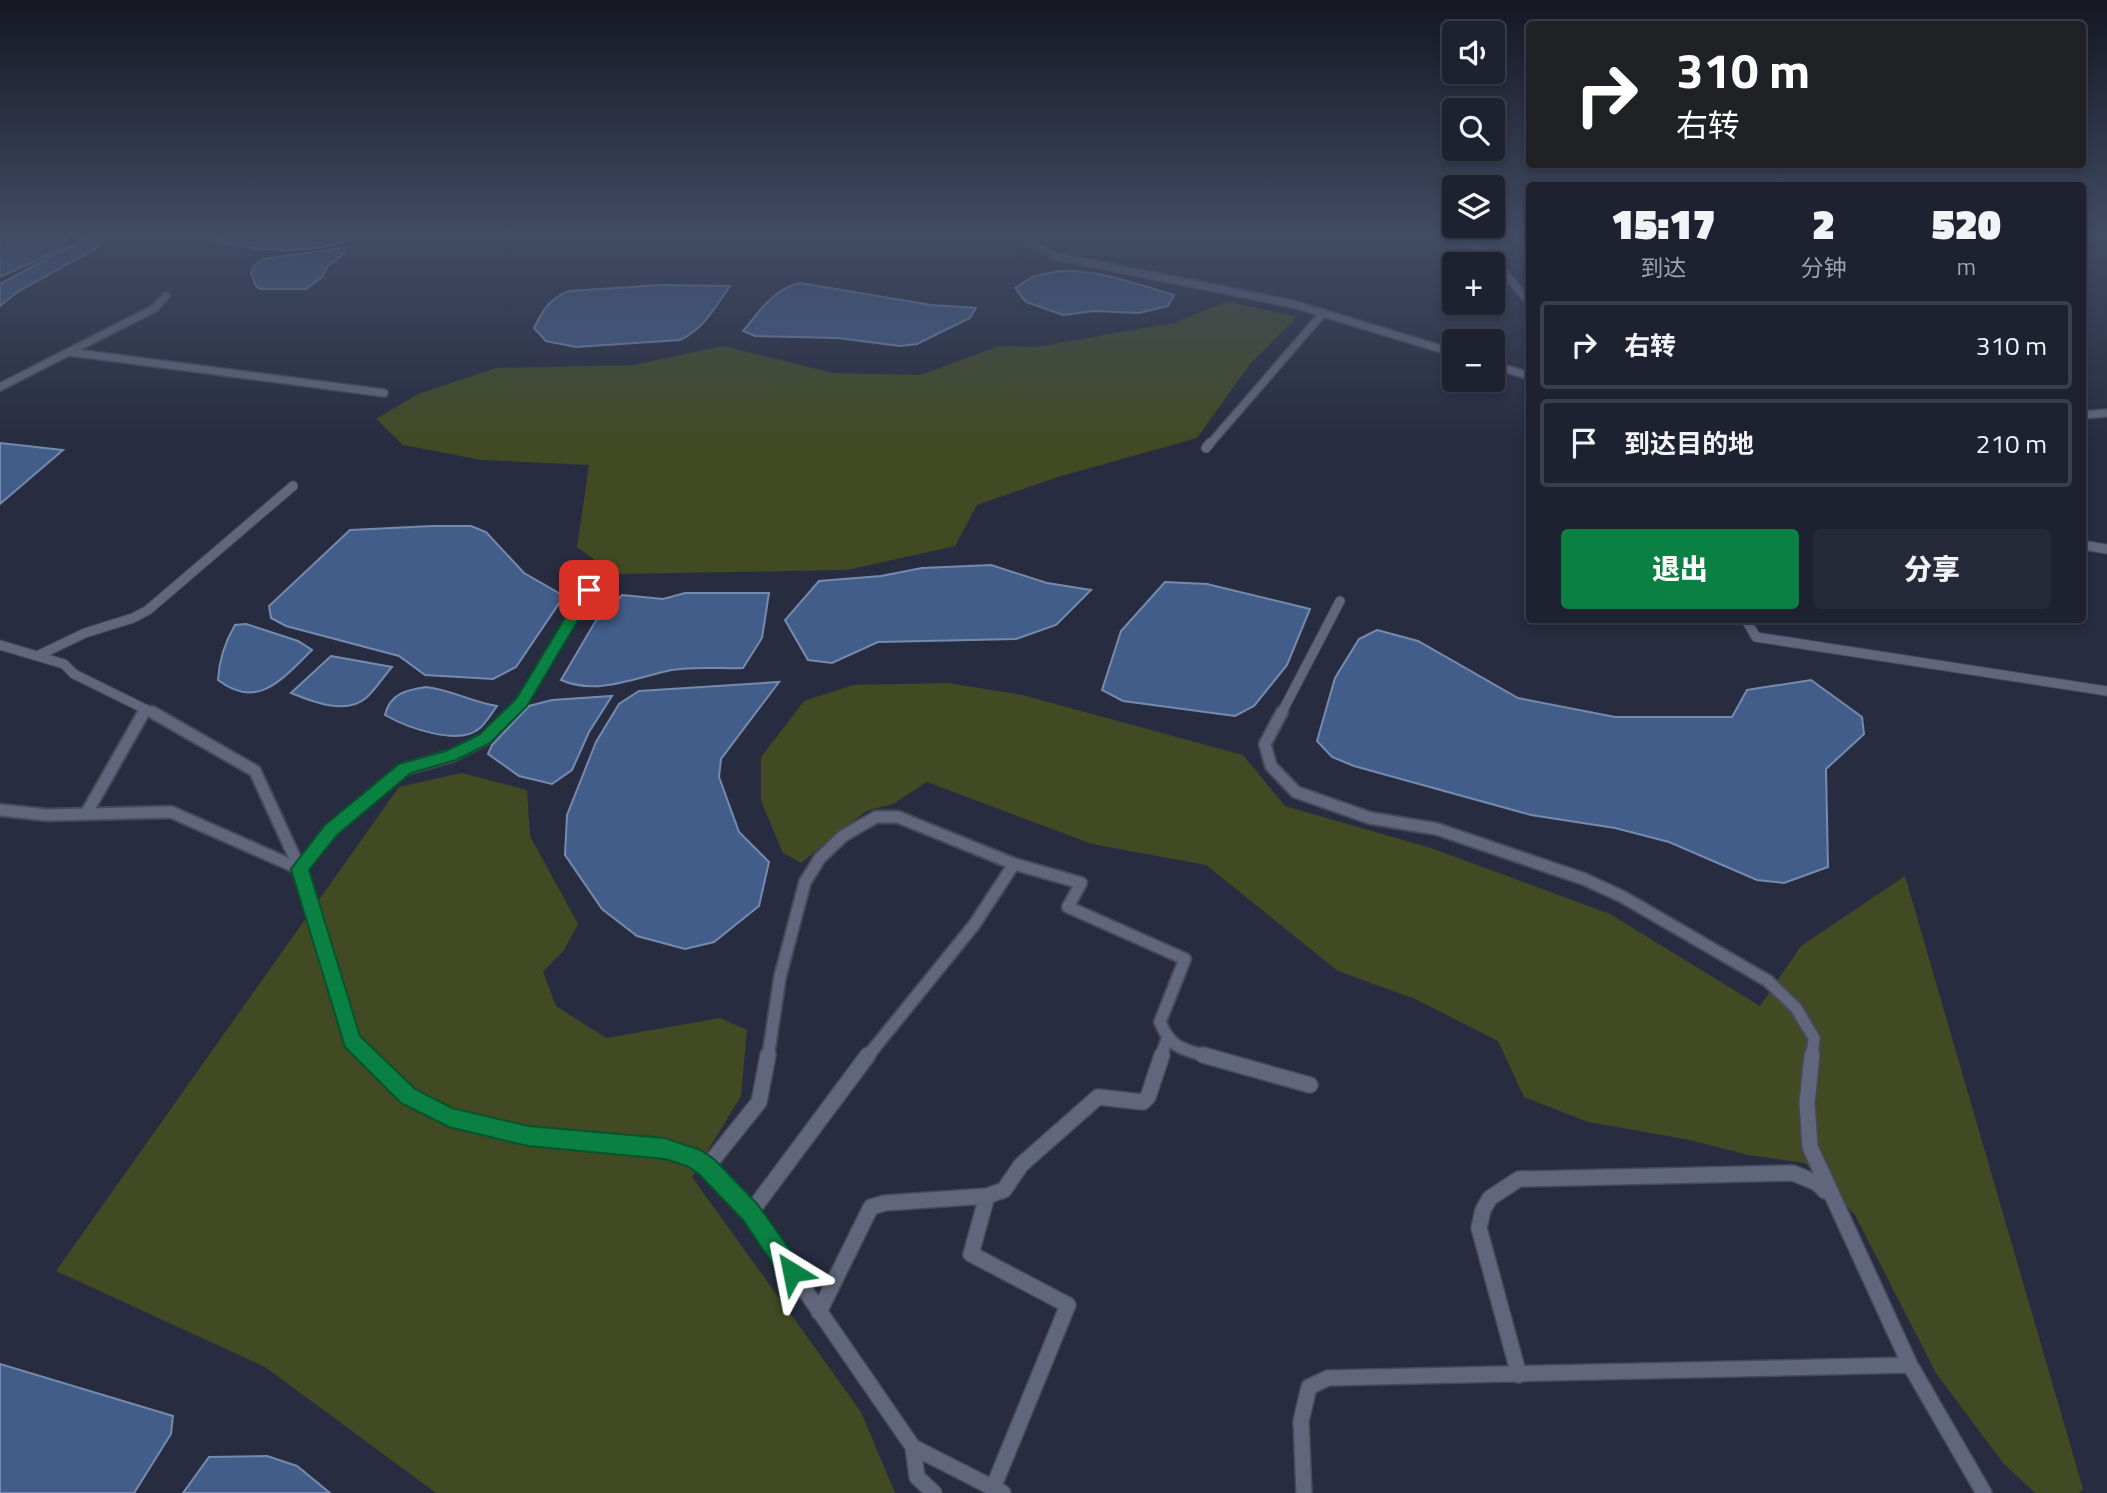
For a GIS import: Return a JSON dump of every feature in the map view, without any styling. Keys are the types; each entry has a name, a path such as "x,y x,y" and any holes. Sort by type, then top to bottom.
{"street":[{"path":"0,387 155,308 160,303"},
{"path":"1286,303 1442,349"},
{"path":"1206,448 1284,354 1323,313"},
{"path":"69,352 384,393"},
{"path":"1505,369 1526,375"},
{"path":"2086,415 2107,413"},
{"path":"40,655 85,633 133,618 148,610 293,486"},
{"path":"2086,546 2107,549"},
{"path":"300,869 331,830 405,769 451,756 485,739 522,702 589,590"},
{"path":"1340,601 1265,744 1271,766 1296,792 1370,818 1437,829 1584,879 1623,897 1768,981 1796,1008 1814,1038 1807,1103 1810,1147 1829,1194 1910,1365 1984,1493"},
{"path":"1748,623 1756,637 2107,691"},
{"path":"0,645 64,664 74,674 146,709 255,771 300,869 352,1041 408,1096 449,1117 528,1136 665,1149 693,1157 707,1167 751,1212 914,1447 998,1490 1068,1305 971,1254 987,1196"},
{"path":"86,814 146,709"},
{"path":"0,810 47,815 172,812 300,869"},
{"path":"707,1167 759,1102 780,977 805,882 820,858 843,836 876,817 898,817 1014,864 1081,883 1068,907 1185,959 1160,1022 1167,1039 1181,1049 1310,1085"},
{"path":"751,1212 897,1018 974,925 1014,864"},
{"path":"819,1312 871,1208 885,1203 987,1196 1003,1190 1021,1165 1098,1097 1143,1102 1148,1097 1167,1039"},
{"path":"1519,1376 1479,1228 1480,1210 1493,1194 1519,1179 1793,1173 1817,1183 1829,1194"},
{"path":"1304,1493 1301,1421 1309,1387 1328,1378 1519,1376 1910,1365"},
{"path":"914,1447 917,1477 934,1493"}],"green space":[{"path":"1223,303 1234,303 1297,317 1250,364 1197,438 1058,477 977,505 955,546 847,570 614,574 577,547 589,465 482,460 403,445 376,419 418,394 496,368 634,365 723,346 833,373 921,375 999,346 1036,347 1174,323"},
{"path":"948,683 1022,695 1243,755 1285,806 1431,848 1610,914 1760,1006 1801,946 1905,876 2083,1489 2079,1493 2035,1493 2003,1463 1936,1373 1855,1215 1805,1163 1748,1155 1690,1140 1588,1122 1524,1097 1498,1041 1415,999 1338,971 1206,865 1092,844 927,782 893,804 866,811 801,863 783,853 761,801 761,757 804,701 853,685"},
{"path":"461,773 527,790 530,836 578,924 564,950 543,972 556,1006 606,1038 720,1018 747,1030 741,1096 692,1177 861,1412 895,1493 436,1493 265,1367 56,1271 399,787"}],"water":[{"path":"551,303 718,303 696,330 680,340 576,347 546,341 534,328"},
{"path":"768,303 917,303 976,308 970,318 917,344 900,346 838,338 755,336 743,331"},
{"path":"1028,303 1170,303 1168,306 1139,313 1094,311 1063,315"},
{"path":"0,443 63,450 0,504"},
{"path":"471,526 486,532 524,573 564,596 516,667 493,679 425,675 399,656 286,626 271,618 269,606 350,530"},
{"path":"991,565 1047,583 1091,590 1056,625 1016,639 878,642 832,663 808,660 785,620 819,581 881,576 922,568"},
{"path":"1165,582 1207,584 1310,609 1287,665 1254,706 1235,716 1123,701 1102,690 1121,631"},
{"path":"685,593 769,593 762,638 743,668 680,669 602,686 561,680 595,622 622,595 663,599"},
{"path":"246,624 298,641 312,650 291,671 269,687 258,692 232,689 218,680 220,665 225,645 235,625"},
{"path":"1377,630 1418,641 1518,698 1615,717 1732,717 1747,690 1811,680 1862,717 1864,734 1826,769 1828,867 1784,883 1757,880 1669,842 1615,828 1531,815 1354,766 1332,757 1317,741 1335,678 1359,639"},
{"path":"331,656 392,667 366,698 349,706 329,705 291,693"},
{"path":"779,682 721,759 719,777 739,832 769,862 759,906 714,942 685,949 637,936 602,909 565,855 567,815 596,742 619,704 639,691"},
{"path":"426,687 497,706 480,728 459,736 432,733 385,715 395,697 406,691"},
{"path":"612,696 589,732 572,770 552,784 519,776 488,754 492,745 529,706 552,700"},
{"path":"0,1364 173,1416 171,1434 134,1493 0,1493"},
{"path":"267,1456 297,1466 330,1493 183,1493 209,1457"}],"route":[{"path":"589,590 522,702 485,739 451,756 405,769 331,830 300,869 352,1041 408,1096 449,1117 528,1136 628,1144 665,1149 693,1157 707,1167 751,1212 792,1272"}]}
